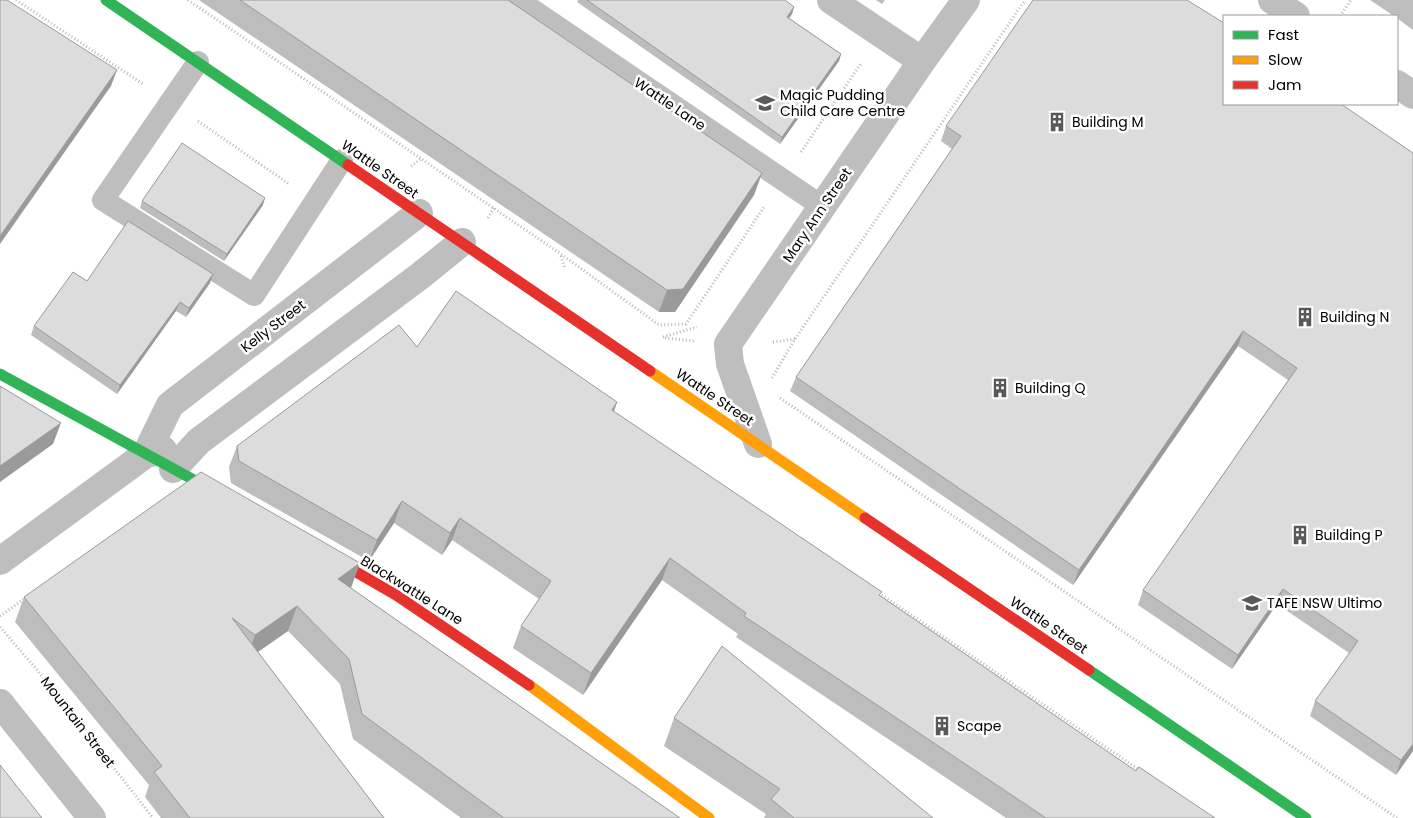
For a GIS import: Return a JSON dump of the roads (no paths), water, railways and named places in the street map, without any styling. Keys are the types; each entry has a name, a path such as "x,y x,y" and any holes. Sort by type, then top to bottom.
{"main road":[{"name":"Wattle Street","path":"106,0 1306,818"},
{"path":"0,374 238,505"},
{"name":"Blackwattle Lane","path":"315,548 396,595 510,671 709,818"}],"street":[{"path":"830,0 922,61"},
{"name":"Mary Ann Street","path":"758,444 730,364 728,344 966,0"},
{"path":"1272,0 1294,15"},
{"path":"1398,85 1413,95"},
{"name":"Kelly Street","path":"146,454 170,405 419,214"},
{"name":"Kelly Street","path":"173,469 199,441 412,282 462,242"},
{"name":"Kelly Street","path":"0,561 146,454 199,441"},
{"path":"0,703 92,818"}],"lane":[{"name":"Wattle Lane","path":"518,0 822,207"},
{"path":"198,62 103,200 254,295 342,160"}],"place":[{"name":"Magic Pudding Child Care Centre","path":"765,103"},
{"name":"Building M","path":"1057,122"},
{"name":"Building N","path":"1305,317"},
{"name":"Building Q","path":"1000,388"},
{"name":"Building P","path":"1300,535"},
{"name":"TAFE NSW Ultimo","path":"1252,603"},
{"name":"Scape","path":"942,726"}]}
